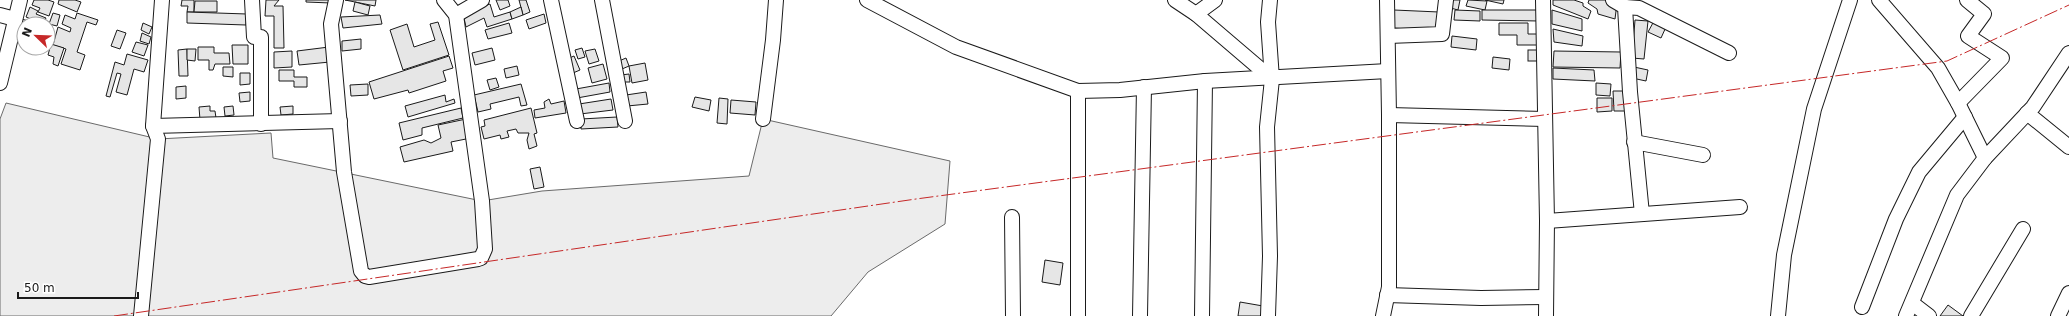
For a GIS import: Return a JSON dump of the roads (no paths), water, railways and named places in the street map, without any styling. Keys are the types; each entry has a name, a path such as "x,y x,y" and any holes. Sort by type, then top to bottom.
{"street":[{"path":"0,83 20,0"},
{"path":"141,316 158,139 153,126 162,0"},
{"path":"252,0 254,37 261,37 261,124"},
{"path":"336,0 331,24 344,172 362,273 369,277 482,258 485,249 482,201 456,15 444,0"},
{"path":"456,15 482,0"},
{"path":"551,0 577,121"},
{"path":"602,0 625,120"},
{"path":"763,119 773,40 776,0"},
{"path":"867,0 956,47 1078,91 1205,81 1388,71"},
{"path":"1175,0 1196,14 1272,78"},
{"path":"1196,14 1215,0"},
{"path":"1268,316 1270,256 1267,127 1272,78 1268,22 1270,0"},
{"path":"1383,316 1388,287 1389,114 1387,0"},
{"path":"1388,36 1442,34 1446,0"},
{"path":"1543,0 1546,316"},
{"path":"1778,316 1784,255 1814,109 1850,0"},
{"path":"1879,0 1938,68 1958,103 1985,158"},
{"path":"1958,103 2002,58 1968,36 1984,14 1967,0"},
{"path":"1642,214 1619,4 1639,8 1729,53"},
{"path":"0,15 15,19"},
{"path":"1906,316 1958,196 1985,158 2028,113 2069,53"},
{"path":"1202,316 1205,81"},
{"path":"1140,316 1144,87"},
{"path":"1078,91 1078,316"},
{"path":"2028,113 2069,147"},
{"path":"1389,114 1544,119"},
{"path":"1862,307 1896,219 1919,172 1965,117"},
{"path":"153,126 340,121"},
{"path":"1634,142 1703,155"},
{"path":"1546,221 1740,207"},
{"path":"1012,218 1013,316"},
{"path":"1972,316 2023,229"},
{"path":"2058,316 2069,293"},
{"path":"1387,295 1481,298 1546,297"},
{"path":"1912,303 1929,316"}]}
